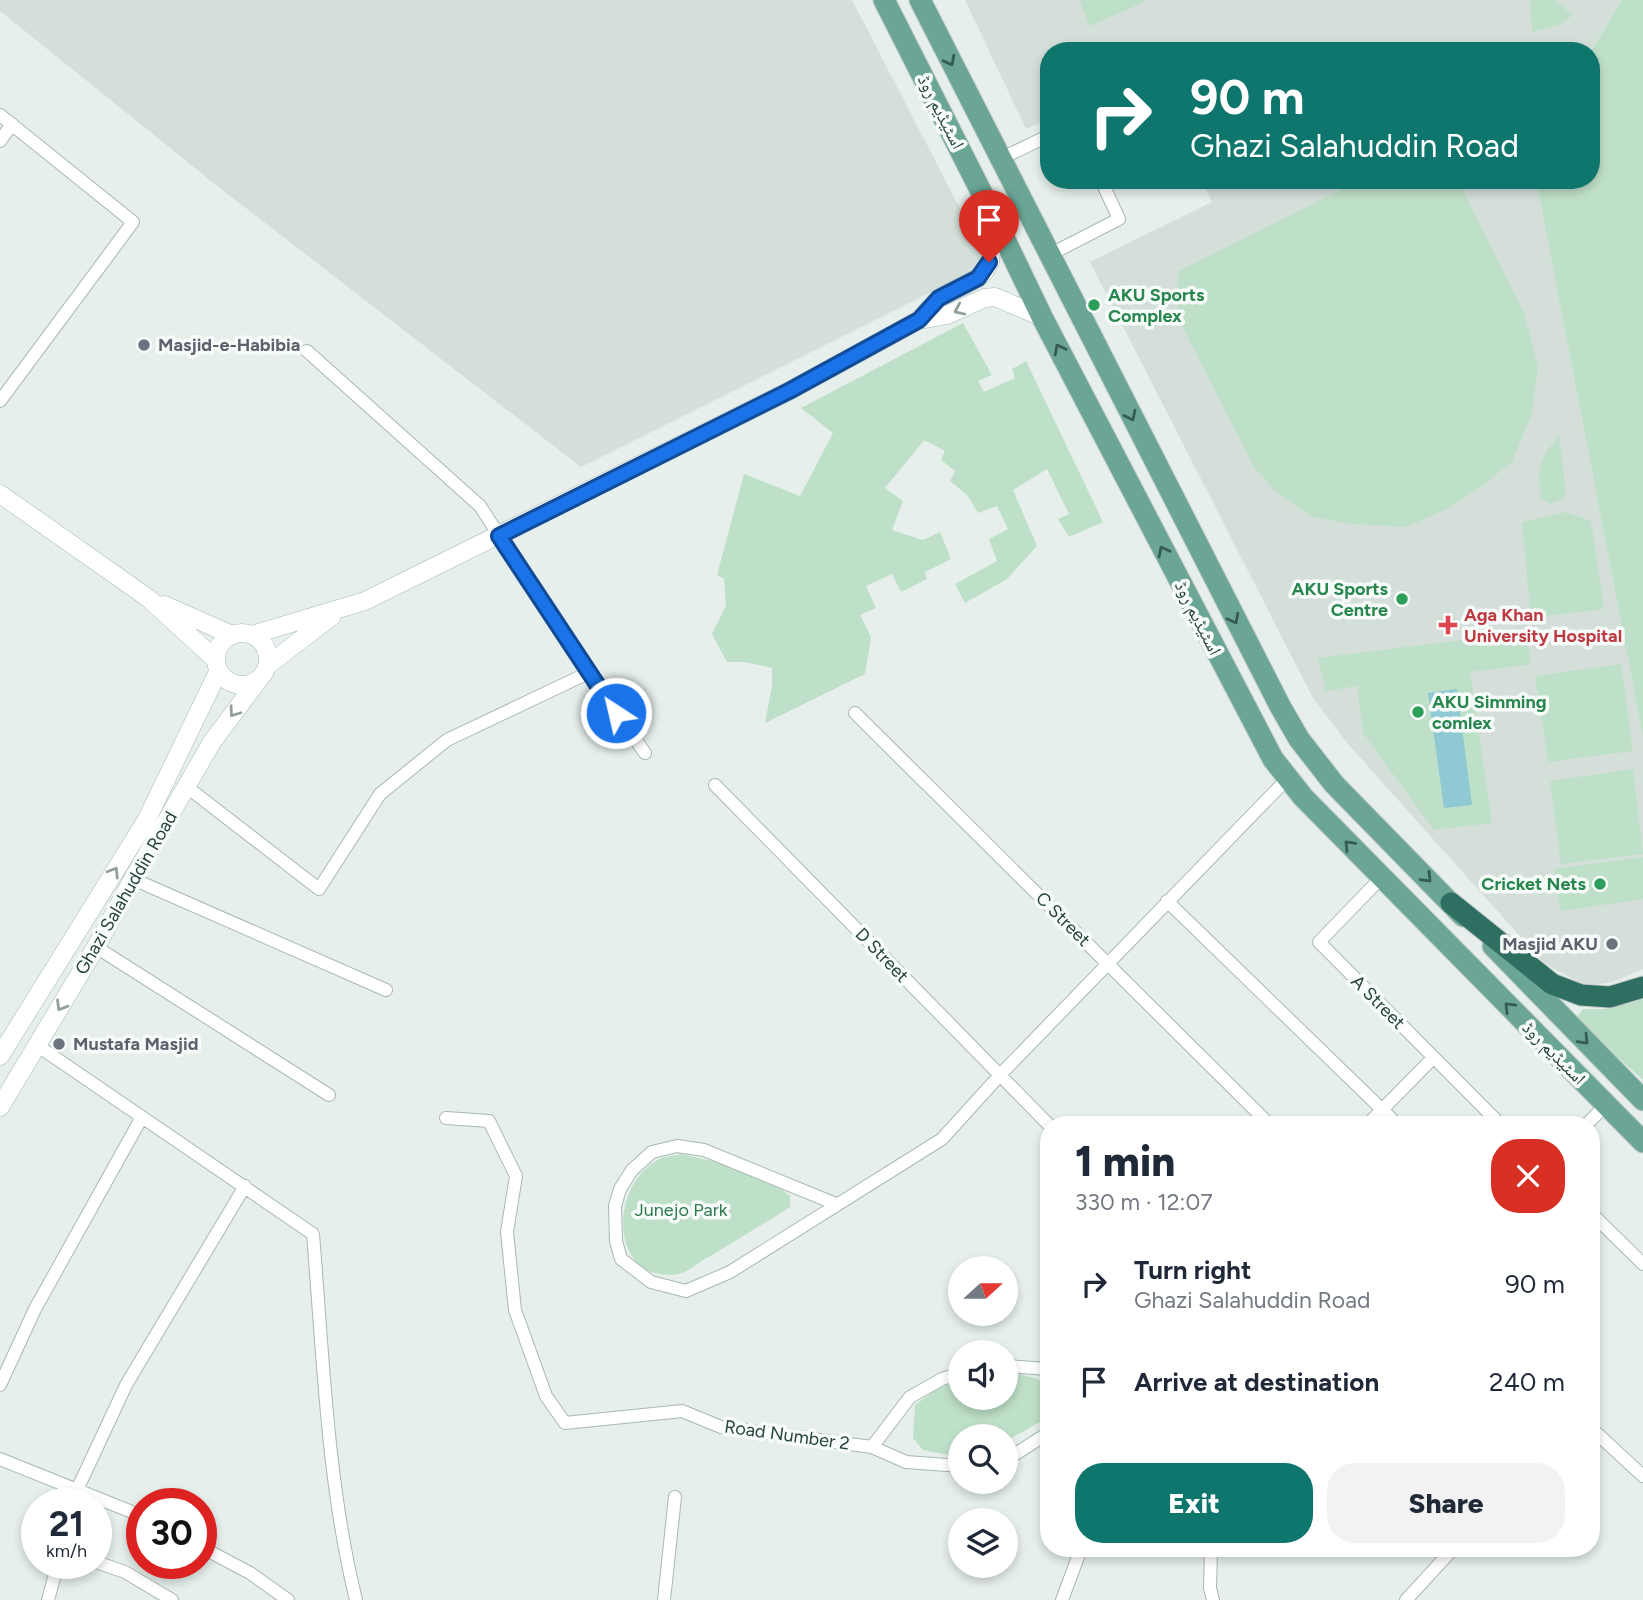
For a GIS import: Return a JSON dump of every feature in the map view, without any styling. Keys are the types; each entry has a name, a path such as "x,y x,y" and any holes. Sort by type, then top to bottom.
{"highway":[{"path":"1451,903 1552,984 1581,995 1610,997 1643,987"}],"main road":[{"name":"اسٹیڈیم روڈ","path":"884,0 1042,317 1257,732 1287,779 1381,878 1643,1142"},
{"name":"اسٹیڈیم روڈ","path":"919,0 1072,295 1197,547 1299,739 1335,784 1643,1100"},
{"path":"919,320 939,298 978,278 985,271 991,252 994,217"},
{"path":"252,635 365,601 789,391 919,320 947,315 985,298 995,298 1042,317"},
{"path":"0,494 148,598 217,665 226,680 235,685 246,686 257,682 268,665 341,610"},
{"path":"148,598 232,635"},
{"path":"217,665 218,646 227,636 239,632 262,641 268,652 268,665"},
{"name":"Ghazi Salahuddin Road","path":"0,1056 146,821 217,665"},
{"name":"Ghazi Salahuddin Road","path":"0,1107 96,947 212,742 257,682"}],"street":[{"path":"0,115 133,222 0,401"},
{"path":"0,141 12,124"},
{"path":"1000,159 1040,140"},
{"path":"1049,255 1119,219 1105,189"},
{"path":"307,351 480,506 588,673 645,753"},
{"path":"187,787 319,889 380,794 447,740 588,673"},
{"name":"C Street","path":"855,713 1261,1116"},
{"path":"836,1204 704,1150 677,1146 652,1152 632,1170 620,1189 615,1206 616,1241 621,1259 651,1282 686,1291 730,1272 942,1139 1000,1075 1287,779"},
{"name":"D Street","path":"715,785 1040,1116"},
{"name":"A Street","path":"1381,878 1319,942 1492,1116"},
{"path":"133,879 386,990"},
{"path":"1167,901 1387,1116"},
{"path":"96,947 329,1095"},
{"path":"38,1046 313,1234 328,1419 345,1556 356,1600"},
{"path":"1376,1116 1433,1058"},
{"path":"1595,1116 1605,1106"},
{"path":"0,1385 35,1310 142,1117"},
{"name":"Road Number 2","path":"446,1118 489,1121 516,1176 507,1231 515,1310 546,1395 565,1423 682,1411 721,1427 872,1447 906,1462 948,1465"},
{"path":"80,1488 125,1385 245,1186"},
{"path":"1600,1222 1643,1264"},
{"path":"1018,1367 1040,1368"},
{"name":"Road Number 2","path":"872,1447 910,1397 948,1377"},
{"path":"1600,1436 1643,1476"},
{"path":"1018,1451 1040,1439"},
{"path":"0,1460 58,1488"},
{"path":"664,1600 675,1497"},
{"path":"217,1555 250,1573 289,1600"},
{"path":"1062,1600 1078,1557"},
{"path":"1211,1557 1210,1588 1213,1600"},
{"path":"1406,1600 1446,1557"},
{"path":"112,1568 125,1572 172,1600"},
{"path":"48,1600 54,1579"}],"shaded area":[{"path":"0,0 852,0 983,253 973,271 581,467 216,185 0,11"},
{"path":"965,0 1622,0 1596,42 1040,42 1040,123 1026,129"},
{"name":"Aga Khan University Hospital","path":"1206,189 1538,189 1643,737 1643,969 1613,982 1586,986 1544,963 1348,744 1313,698 1090,262 1212,202"}],"green space":[{"path":"1079,0 1143,0 1144,2 1090,26"},
{"path":"1530,0 1554,0 1573,15 1559,25 1532,32"},
{"path":"1622,0 1643,0 1643,737 1538,189 1600,189 1600,42 1596,42"},
{"path":"1343,189 1462,189 1524,313 1538,367 1532,413 1512,462 1447,509 1405,527 1351,524 1312,517 1276,492 1254,467 1184,330 1175,297 1179,271"},
{"path":"963,323 992,375 978,381 984,392 1015,378 1012,369 1026,361 1103,522 1069,537 1058,519 1069,514 1047,469 1013,490 1037,546 1007,579 965,603 955,584 997,561 989,539 1008,529 997,506 978,513 967,495 950,481 955,471 941,460 945,451 924,440 885,488 903,501 892,530 923,540 940,532 951,559 925,572 927,579 901,592 892,574 866,586 876,608 860,615 871,637 865,674 765,723 772,686 772,668 745,662 727,662 712,634 726,606 724,579 717,575 744,474 800,496 833,433 801,408"},
{"path":"1559,435 1566,494 1550,504 1541,498 1539,478 1543,458"},
{"path":"1566,512 1591,521 1604,609 1531,618 1522,522"},
{"name":"AKU Simming comlex","path":"1525,632 1531,664 1470,672 1492,823 1434,830 1363,733 1357,686 1326,691 1318,658"},
{"path":"1621,664 1633,751 1548,762 1535,676"},
{"path":"1633,769 1643,854 1561,864 1550,781"},
{"name":"Cricket Nets","path":"1643,857 1643,899 1561,911 1554,869"},
{"path":"1643,999 1643,1080 1580,1024 1578,1016 1583,1009 1606,1009"},
{"name":"Junejo Park","path":"682,1154 739,1169 767,1181 790,1196 790,1207 686,1271 679,1274 656,1273 640,1265 629,1250 624,1232 624,1212 630,1192 640,1174 659,1159"},
{"path":"1018,1374 1035,1378 1040,1381 1040,1422 1018,1434 1018,1424 948,1424 948,1455 923,1450 913,1438 915,1405 937,1389 948,1385 948,1410 1018,1410"}],"water":[{"path":"1457,689 1472,805 1444,808 1428,693"}],"place":[{"name":"AKU Sports Complex","path":"1094,305"},
{"name":"Masjid-e-Habibia","path":"144,345"},
{"name":"AKU Sports Centre","path":"1402,599"},
{"name":"Aga Khan University Hospital","path":"1448,625"},
{"name":"AKU Simming comlex","path":"1418,712"},
{"name":"Cricket Nets","path":"1600,884"},
{"name":"Masjid AKU","path":"1612,944"},
{"name":"Mustafa Masjid","path":"59,1044"}],"route":[{"path":"616,713 499,536 789,391 919,320 939,298 978,278 989,262"}]}
